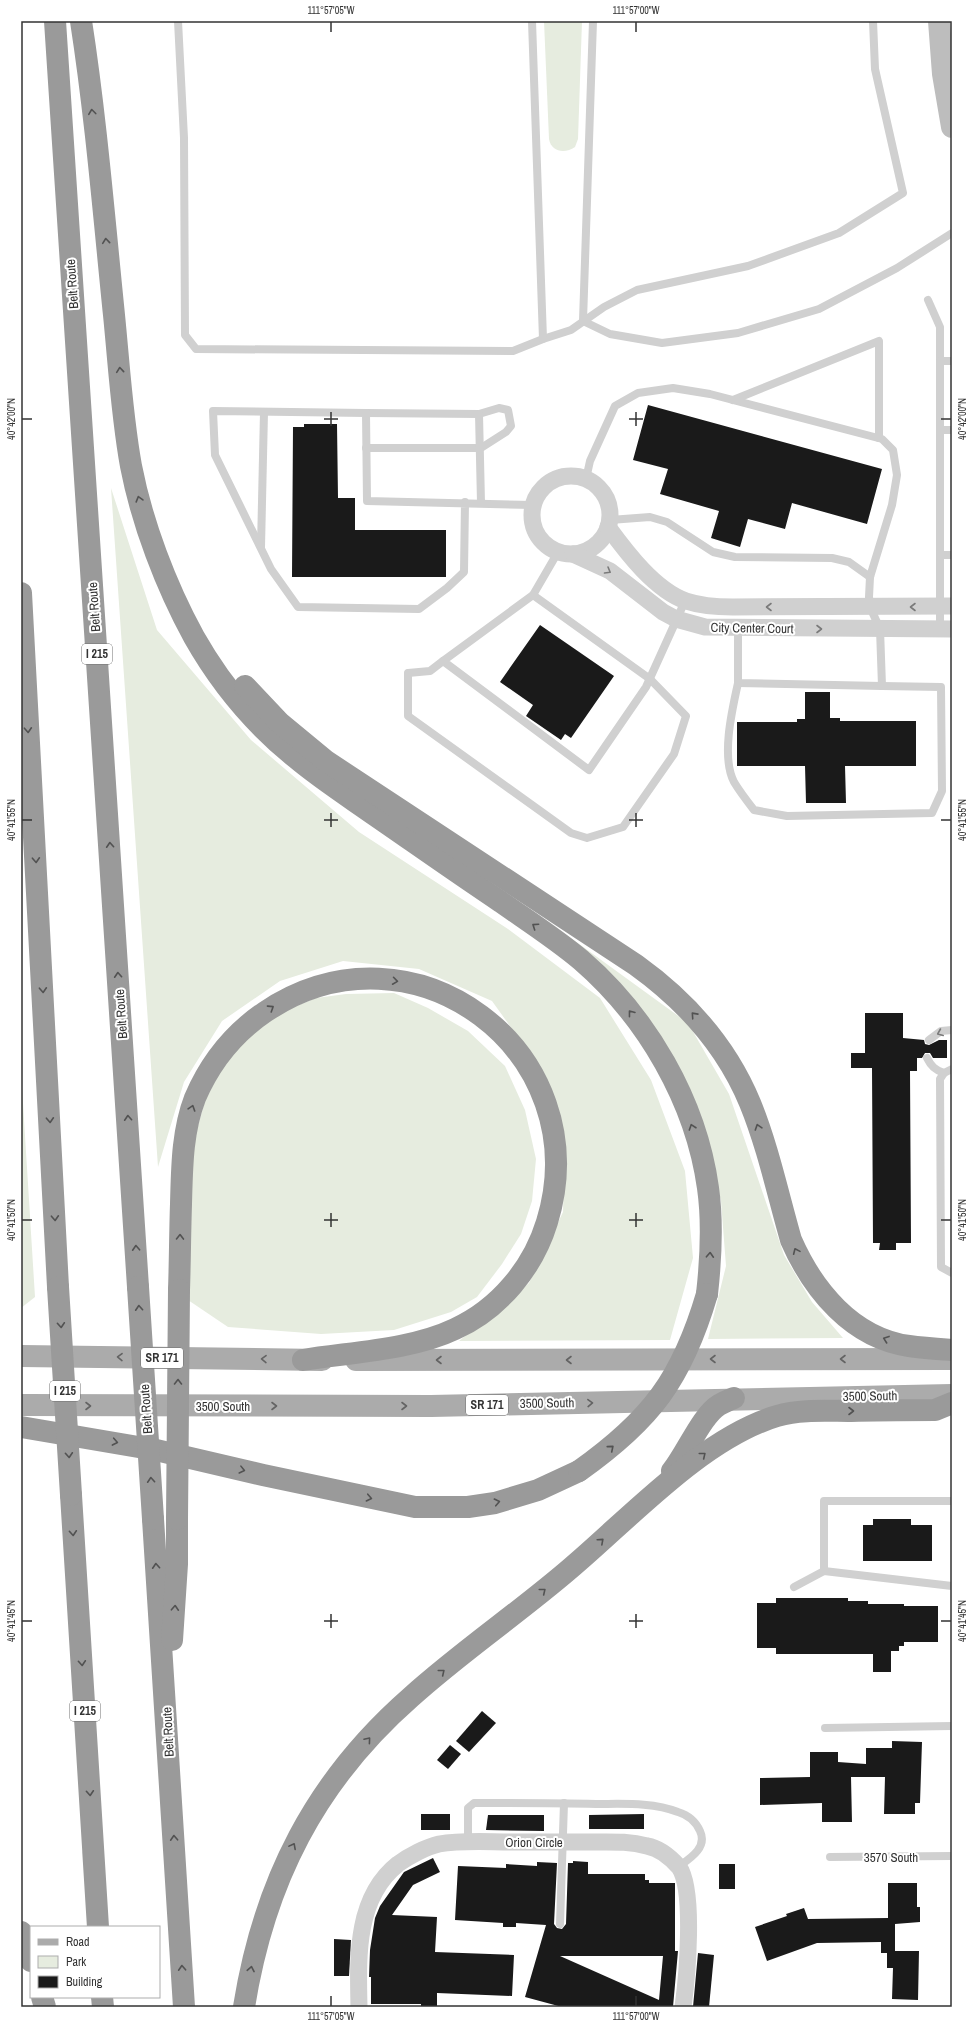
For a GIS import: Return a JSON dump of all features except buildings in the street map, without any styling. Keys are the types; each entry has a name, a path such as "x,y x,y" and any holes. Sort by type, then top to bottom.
{"highway":[{"name":"Belt Route","path":"55,21 166,1703 184,2007"},
{"path":"21,1427 156,1450 307,1485 415,1507 468,1507 495,1503 538,1490 579,1471 624,1436 666,1390 686,1355 707,1294 711,1244 708,1188 699,1147 682,1099 670,1072 638,1021 598,977 553,938 317,775 274,740 233,695 195,638 163,571 137,493 128,446 93,116 81,21"},
{"path":"151,536 178,589 212,644 255,698 280,723 326,761 636,965 673,993 704,1027 730,1064 750,1104 791,1240 798,1256 816,1286 837,1309 862,1328 892,1342 908,1346 952,1350"},
{"name":"I 215","path":"21,593 58,1286 98,1926"},
{"path":"166,1703 175,1609 182,1158 189,1118 204,1080 223,1051 241,1031 257,1017 291,997 329,984 349,980 369,979 408,983 446,995 464,1004 494,1025 519,1052 540,1086 548,1107 553,1129 556,1170 551,1209 538,1246 520,1275 503,1296 479,1316 458,1328 440,1336 408,1344 303,1360"},
{"path":"651,1497 682,1458 705,1420 718,1405 734,1398"},
{"path":"244,2007 254,1954 270,1900 292,1848 316,1807 342,1770 375,1731 411,1696 572,1567 651,1497 715,1446 755,1425 777,1416 803,1411 935,1410 952,1403"},
{"path":"21,1932 30,1958"}],"main road":[{"name":"SR 171","path":"21,1356 303,1360 952,1359"},
{"name":"3500 South","path":"21,1405 431,1406 734,1398 952,1395"}],"street":[{"path":"939,21 943,74 952,127"},
{"name":"City Center Court","path":"946,606 732,607 702,605 685,601 658,584 630,556 609,523 608,504 604,494 596,485 586,479 575,476 564,476 544,486 537,495 533,505 532,516 534,528 539,538 547,547 610,571 657,608 676,619 705,626 738,628 946,629"},
{"path":"565,553 583,552 594,547 602,538 609,523"},
{"name":"Orion Circle","path":"359,2007 361,1935 365,1915 373,1896 384,1879 398,1864 438,1844 468,1842 562,1841 628,1842 649,1846 667,1855 678,1867 687,1885 688,1955 683,2007"}],"lane":[{"path":"178,21 184,145 185,336 196,349 512,351 571,330 604,307 637,290 748,266 839,233 903,193 875,69 873,21"},
{"path":"532,21 543,339"},
{"path":"583,321 593,21"},
{"path":"583,321 610,334 662,343 738,333 819,309 897,268 952,233"},
{"path":"928,300 940,326 940,555 946,606 946,629"},
{"path":"733,400 878,341 879,438"},
{"path":"940,361 952,361"},
{"path":"586,479 590,461 615,406 638,394 673,388 710,394 882,439 893,450 897,475 892,505 870,577 870,607 880,629 882,686"},
{"path":"366,448 481,448 506,432 511,426 510,416 508,410 499,408 479,414 213,411 215,456 271,569 298,607 419,609 447,588 464,572 465,502"},
{"path":"261,549 264,412"},
{"path":"366,413 367,501 465,502 533,505"},
{"path":"479,414 481,448 481,503"},
{"path":"940,430 952,430"},
{"path":"609,523 650,517 667,522 713,552 735,557 832,558 849,562 870,577"},
{"path":"533,594 650,679 686,716 674,754 622,827 587,838 571,833 408,716 408,673 430,671 533,594 565,553"},
{"path":"940,555 952,555"},
{"path":"443,661 589,770 646,687 685,601"},
{"path":"738,628 738,683 730,719 728,755 734,781 754,810 786,816 932,813 942,791 941,687 738,683"},
{"path":"929,1040 941,1031 952,1030"},
{"path":"927,1058 931,1066 944,1073"},
{"path":"952,1069 944,1073 940,1079 941,1268 952,1273"},
{"path":"824,1571 824,1501 952,1501"},
{"path":"794,1587 824,1571 952,1586"},
{"path":"825,1728 952,1726"},
{"path":"468,1842 468,1808 474,1803 644,1805 669,1809 688,1817 696,1824 701,1834 702,1842 694,1855 678,1867"},
{"path":"560,1924 564,1803"},
{"name":"3570 South","path":"830,1857 952,1856"}],"green space":[{"path":"544,21 582,21 578,139 575,147 567,151 552,147 549,139"},
{"path":"111,488 157,630 251,740 359,832 508,929 600,998 651,1080 685,1171 693,1258 670,1340 459,1341 529,1283 563,1212 565,1138 543,1072 492,1001 419,969 343,961 280,981 222,1021 184,1082 158,1167"},
{"path":"564,933 688,1023 729,1094 784,1255 812,1302 843,1338 708,1339 726,1266 721,1201 704,1129 601,970"},
{"path":"394,993 428,1008 468,1031 505,1066 525,1110 536,1159 532,1201 521,1234 502,1264 477,1297 451,1312 394,1330 321,1334 228,1327 188,1300 192,1147 211,1080 246,1035 282,1012 316,998 346,994"},
{"path":"21,1071 35,1297 21,1308"}]}
